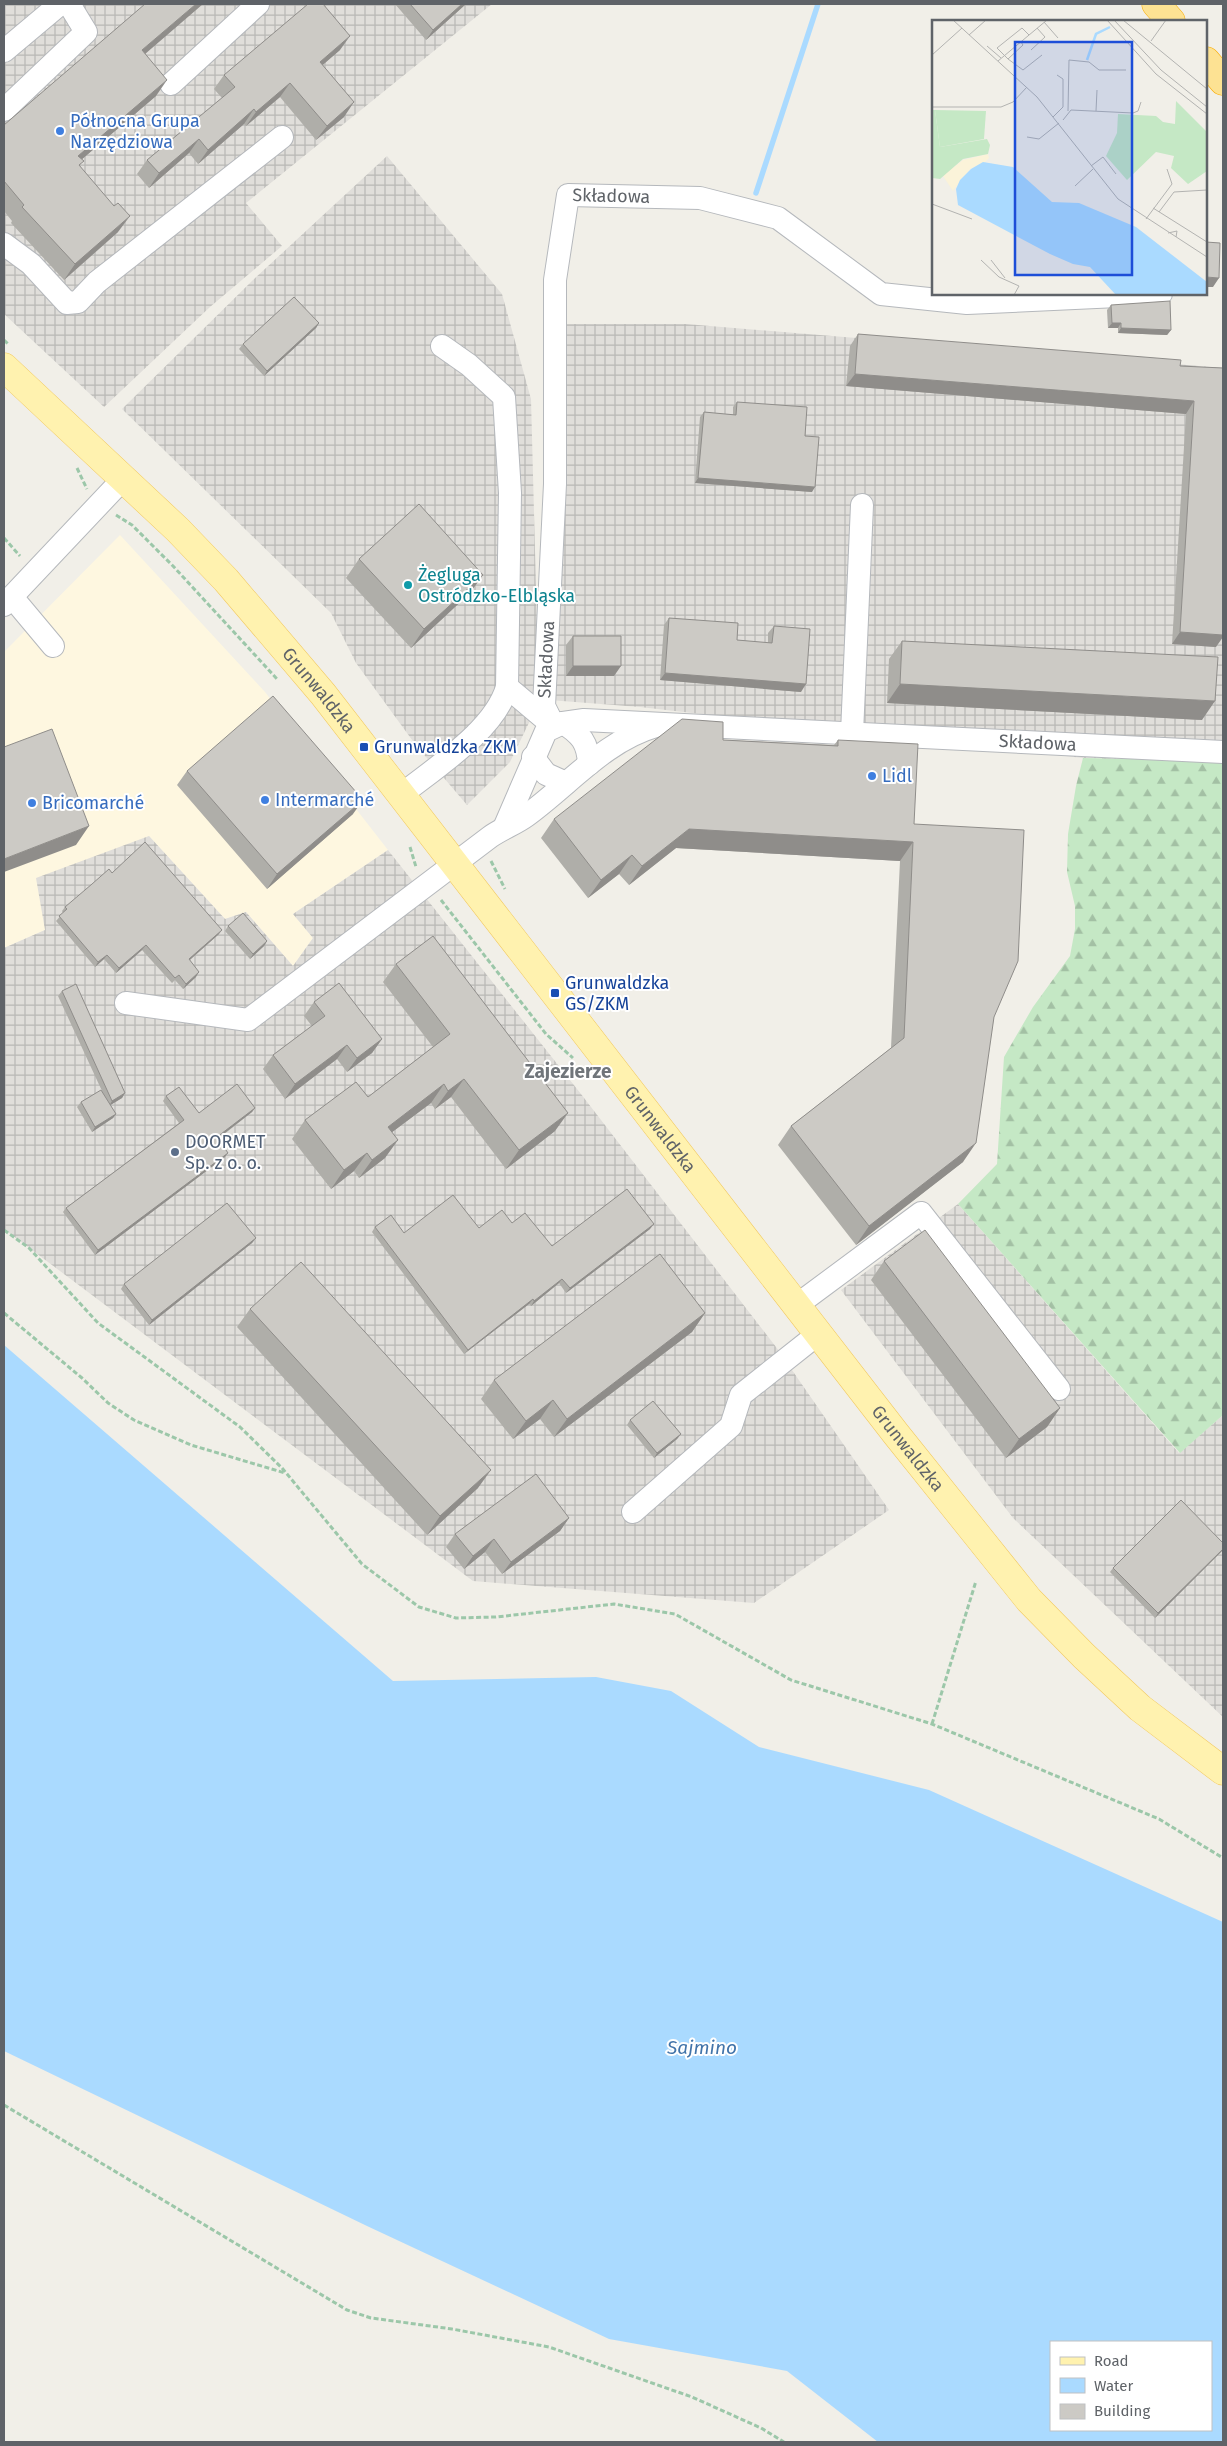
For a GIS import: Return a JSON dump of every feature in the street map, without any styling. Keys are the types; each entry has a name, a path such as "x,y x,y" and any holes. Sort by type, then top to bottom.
{"highway":[{"path":"1156,4 1170,20"},
{"path":"1207,63 1223,81"}],"main road":[{"name":"Grunwaldzka","path":"4,367 123,479 226,580 323,694 818,1334 1029,1600 1084,1656 1140,1708 1223,1771"}],"street":[{"path":"4,50 60,4"},
{"path":"4,110 86,32 69,4"},
{"path":"172,84 258,4"},
{"path":"4,244 31,264 67,303 78,302 97,282 282,137"},
{"name":"Składowa","path":"589,764 585,741 576,731 558,724 544,706 555,484 555,280 568,195 700,198 778,218 881,294 967,302 1137,295"},
{"path":"401,795 481,730 503,700 507,687 510,493 504,397 469,365 442,346"},
{"path":"53,646 8,601 123,479"},
{"path":"852,733 862,505"},
{"path":"504,828 546,731 558,724 507,687"},
{"name":"Składowa","path":"558,724 584,720 666,723 1223,752"},
{"name":"Składowa","path":"126,1003 248,1020 454,864 504,828 525,817 615,744 632,735 666,723"},
{"path":"533,758 546,774 566,783"},
{"path":"797,1305 921,1213 1059,1388"},
{"path":"634,1512 731,1426 741,1395 818,1334"}],"path":[{"path":"4,538 20,556"},
{"path":"4,1230 29,1248 98,1323 240,1427 286,1473 362,1564 419,1606 456,1618 496,1618 614,1604 675,1614 791,1680 932,1724 1159,1819 1223,1858"},
{"path":"4,1313 82,1378 108,1403 134,1420 191,1446 286,1473"},
{"path":"932,1724 976,1581"},
{"path":"4,2105 347,2310 371,2318 452,2329 549,2347 692,2397 761,2428 784,2442"}],"shaded area":[{"path":"4,4 492,4 246,203 282,246 210,307 104,407 4,314"},
{"path":"387,156 502,294 531,399 539,702 510,762 467,805 415,744 356,663 331,613 122,409 253,280"},
{"path":"565,324 686,324 1223,368 1223,761 1083,758 640,707 549,700"},
{"path":"120,535 265,692 388,850 293,914 313,938 293,966 246,912 225,919 149,836 45,930 4,948 4,652"},
{"path":"149,836 225,919 246,912 293,966 313,938 293,914 388,850 581,1094 776,1347 889,1510 754,1603 473,1581 4,1229 4,948 45,930 36,878"},
{"path":"958,1204 1179,1453 1223,1415 1223,1717 1013,1518 841,1290"}],"green space":[{"path":"1083,758 1223,761 1223,1415 1180,1453 958,1204 997,1164 1004,1057 1033,1007 1070,956 1075,929 1075,906 1067,872 1068,834"}],"water":[{"name":"Sajmino","path":"4,1345 393,1681 596,1677 671,1691 759,1747 929,1790 1223,1922 1223,2442 878,2442 787,2371 609,2339 367,2226 4,2051"}],"building":[{"path":"145,4 196,4 142,50 167,80 78,156 84,161 79,165 114,206 118,203 130,216 75,264 22,207 24,205 4,181 4,125"},
{"path":"308,4 323,4 350,36 320,62 354,102 327,126 290,83 256,112 254,109 208,150 199,139 159,173 147,160 235,87 224,75"},
{"path":"410,4 462,4 433,30"},
{"path":"1207,242 1220,243 1219,278 1207,277"},
{"path":"294,297 319,323 267,371 243,344"},
{"path":"1170,301 1171,330 1121,328 1121,323 1112,323 1111,305"},
{"path":"858,334 1181,360 1180,366 1223,368 1223,635 1180,632 1194,401 855,374"},
{"path":"737,402 807,407 805,436 819,437 815,487 698,478 704,412 736,415"},
{"name":"Żegluga Ostródzko-Elbląska","path":"419,504 483,575 424,629 359,559"},
{"path":"669,618 738,623 737,640 772,643 774,626 810,629 806,684 665,673"},
{"path":"573,636 621,636 621,666 573,666"},
{"path":"902,641 1218,657 1215,701 900,684"},
{"name":"Intermarché","path":"273,696 363,800 277,874 187,771"},
{"path":"682,719 723,722 723,740 838,746 838,740 918,744 914,824 1024,830 1018,961 994,1017 976,1143 869,1226 791,1126 904,1038 913,842 689,829 642,866 632,855 601,880 554,819"},
{"name":"Bricomarché","path":"52,729 89,826 4,859 4,747"},
{"path":"145,842 222,930 189,959 199,972 186,984 179,975 175,978 146,945 119,968 107,955 98,962 59,916 67,909 65,907 109,869 112,873"},
{"path":"243,913 267,941 253,954 228,926"},
{"path":"433,936 568,1113 519,1150 464,1079 448,1091 444,1084 388,1127 398,1140 372,1160 367,1153 344,1170 305,1120 356,1082 368,1097 450,1034 396,964"},
{"path":"339,983 382,1039 357,1058 347,1045 295,1084 273,1055 325,1016 314,1002"},
{"path":"76,984 125,1093 112,1101 62,991"},
{"path":"237,1084 255,1108 217,1137 228,1153 98,1250 66,1208 184,1120 166,1096 179,1087 199,1113"},
{"path":"101,1090 116,1114 95,1127 81,1102"},
{"path":"627,1189 654,1224 570,1288 562,1279 534,1301 533,1299 468,1350 375,1227 391,1215 404,1233 453,1195 479,1228 502,1210 512,1223 525,1213 552,1246"},
{"path":"227,1203 256,1238 152,1320 124,1284"},
{"path":"925,1230 1060,1408 1019,1439 884,1261"},
{"path":"660,1254 705,1313 567,1419 553,1400 526,1421 494,1380"},
{"path":"301,1262 491,1470 440,1516 250,1309"},
{"path":"653,1401 681,1434 657,1453 630,1420"},
{"path":"536,1474 569,1518 511,1562 494,1539 473,1556 455,1534"},
{"path":"1181,1500 1223,1543 1223,1549 1158,1613 1113,1568"}],"waterway":[{"path":"756,193 818,4"}],"place":[{"name":"Północna Grupa Narzędziowa","path":"60,131"},
{"name":"Żegluga Ostródzko-Elbląska","path":"408,585"},
{"name":"Grunwaldzka ZKM","path":"364,747"},
{"name":"Lidl","path":"872,776"},
{"name":"Intermarché","path":"265,800"},
{"name":"Bricomarché","path":"32,803"},
{"name":"Grunwaldzka GS/ZKM","path":"555,993"},
{"name":"DOORMET Sp. z o. o.","path":"175,1152"}],"district":[{"name":"Zajezierze","path":"568,1071"}]}
